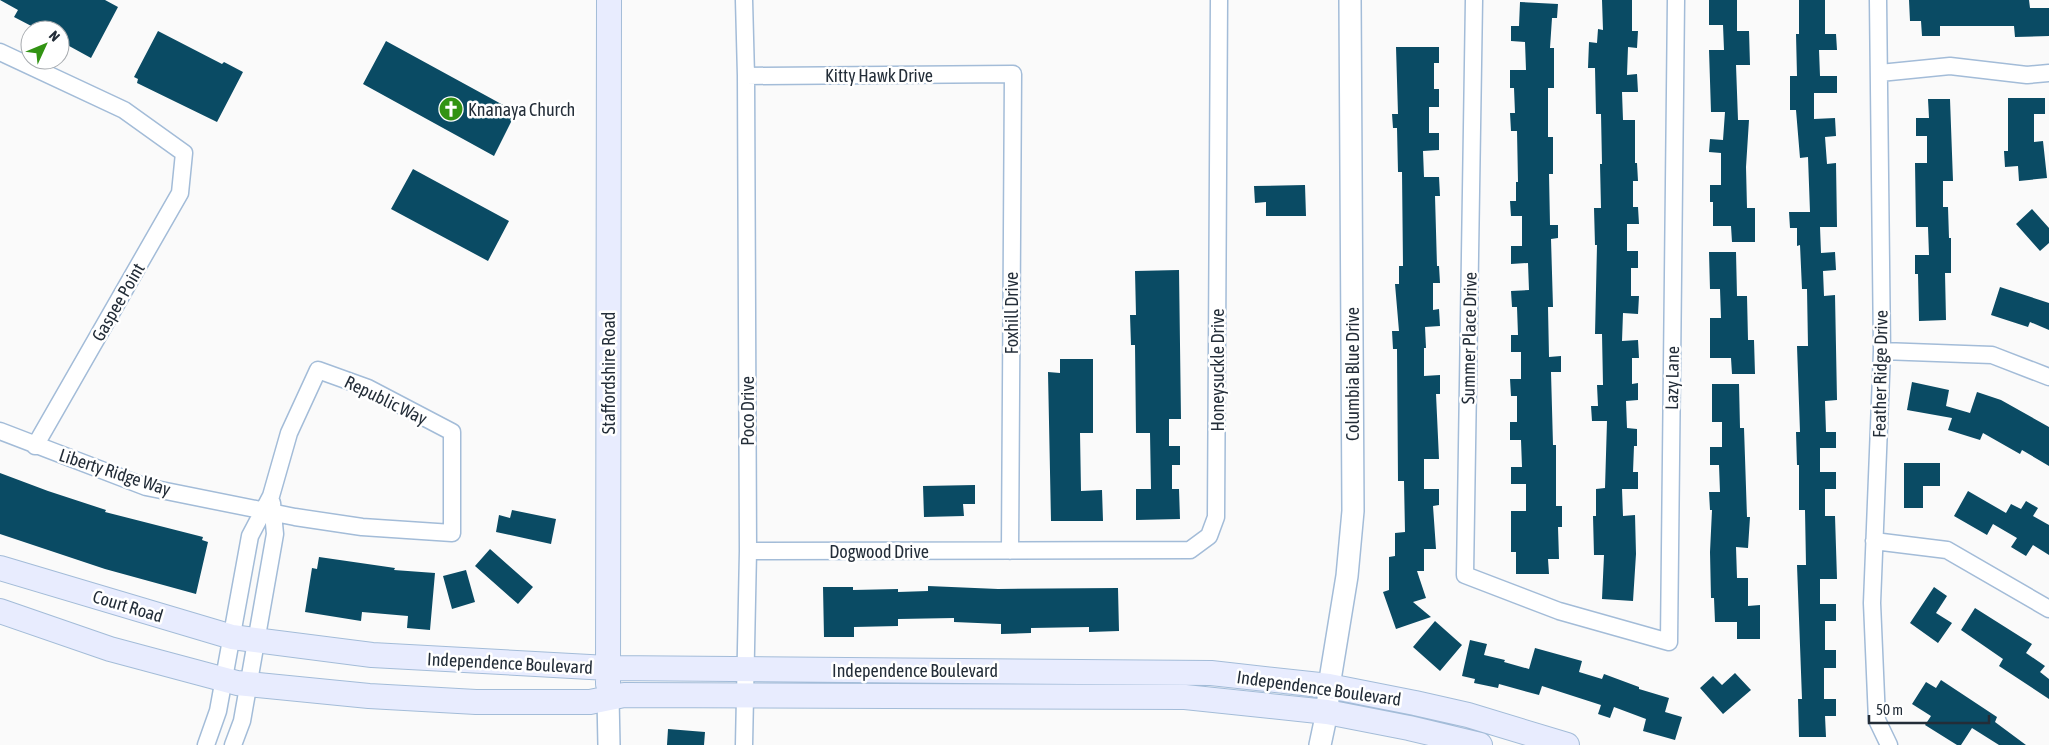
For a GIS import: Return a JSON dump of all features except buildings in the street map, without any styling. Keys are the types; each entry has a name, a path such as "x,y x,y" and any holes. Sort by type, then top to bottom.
{"main road":[{"name":"Staffordshire Road","path":"608,698 610,553 609,0"},
{"name":"Court Road","path":"0,568 232,637 256,641"},
{"path":"0,611 110,649 236,682"},
{"name":"Independence Boulevard","path":"256,641 420,659 608,668 1032,670 1211,673 1329,686 1468,715 1567,745"},
{"path":"1031,696 1032,670"},
{"name":"Independence Boulevard","path":"236,682 369,696 476,702 583,702 624,695 744,694 1184,697 1327,712 1409,728 1480,745"}],"street":[{"name":"Poco Drive","path":"744,0 748,550 744,669 744,745"},
{"name":"Honeysuckle Drive","path":"1010,551 1190,550 1209,536 1216,517 1219,0"},
{"name":"Columbia Blue Drive","path":"1320,745 1327,712 1329,686 1347,576 1354,510 1350,0"},
{"name":"Summer Place Drive","path":"1474,0 1465,575 1559,611"},
{"name":"Lazy Lane","path":"1559,611 1669,642 1676,0"},
{"name":"Feather Ridge Drive","path":"1878,0 1882,351 1872,603 1877,720 1889,745"},
{"name":"Gaspee Point","path":"1,55 124,110 184,153 180,194 35,446"},
{"path":"1880,73 1950,66 2027,75 2049,73"},
{"name":"Kitty Hawk Drive","path":"746,76 1012,74"},
{"name":"Foxhill Drive","path":"1010,551 1012,74"},
{"path":"1882,351 1992,355 2049,377"},
{"name":"Republic Way","path":"267,511 289,433 318,370 368,388 452,432 454,487 452,533"},
{"name":"Liberty Ridge Way","path":"0,431 146,487 267,511 362,527 452,533"},
{"path":"233,745 242,721 232,637 250,536 267,511"},
{"path":"206,745 218,711 236,682 256,641 275,534 267,511"},
{"path":"1874,541 1947,550 2049,609"},
{"name":"Dogwood Drive","path":"748,550 1010,551"},
{"name":"Staffordshire Road","path":"608,698 609,745"}],"place":[{"name":"Knanaya Church","path":"451,109"}]}
